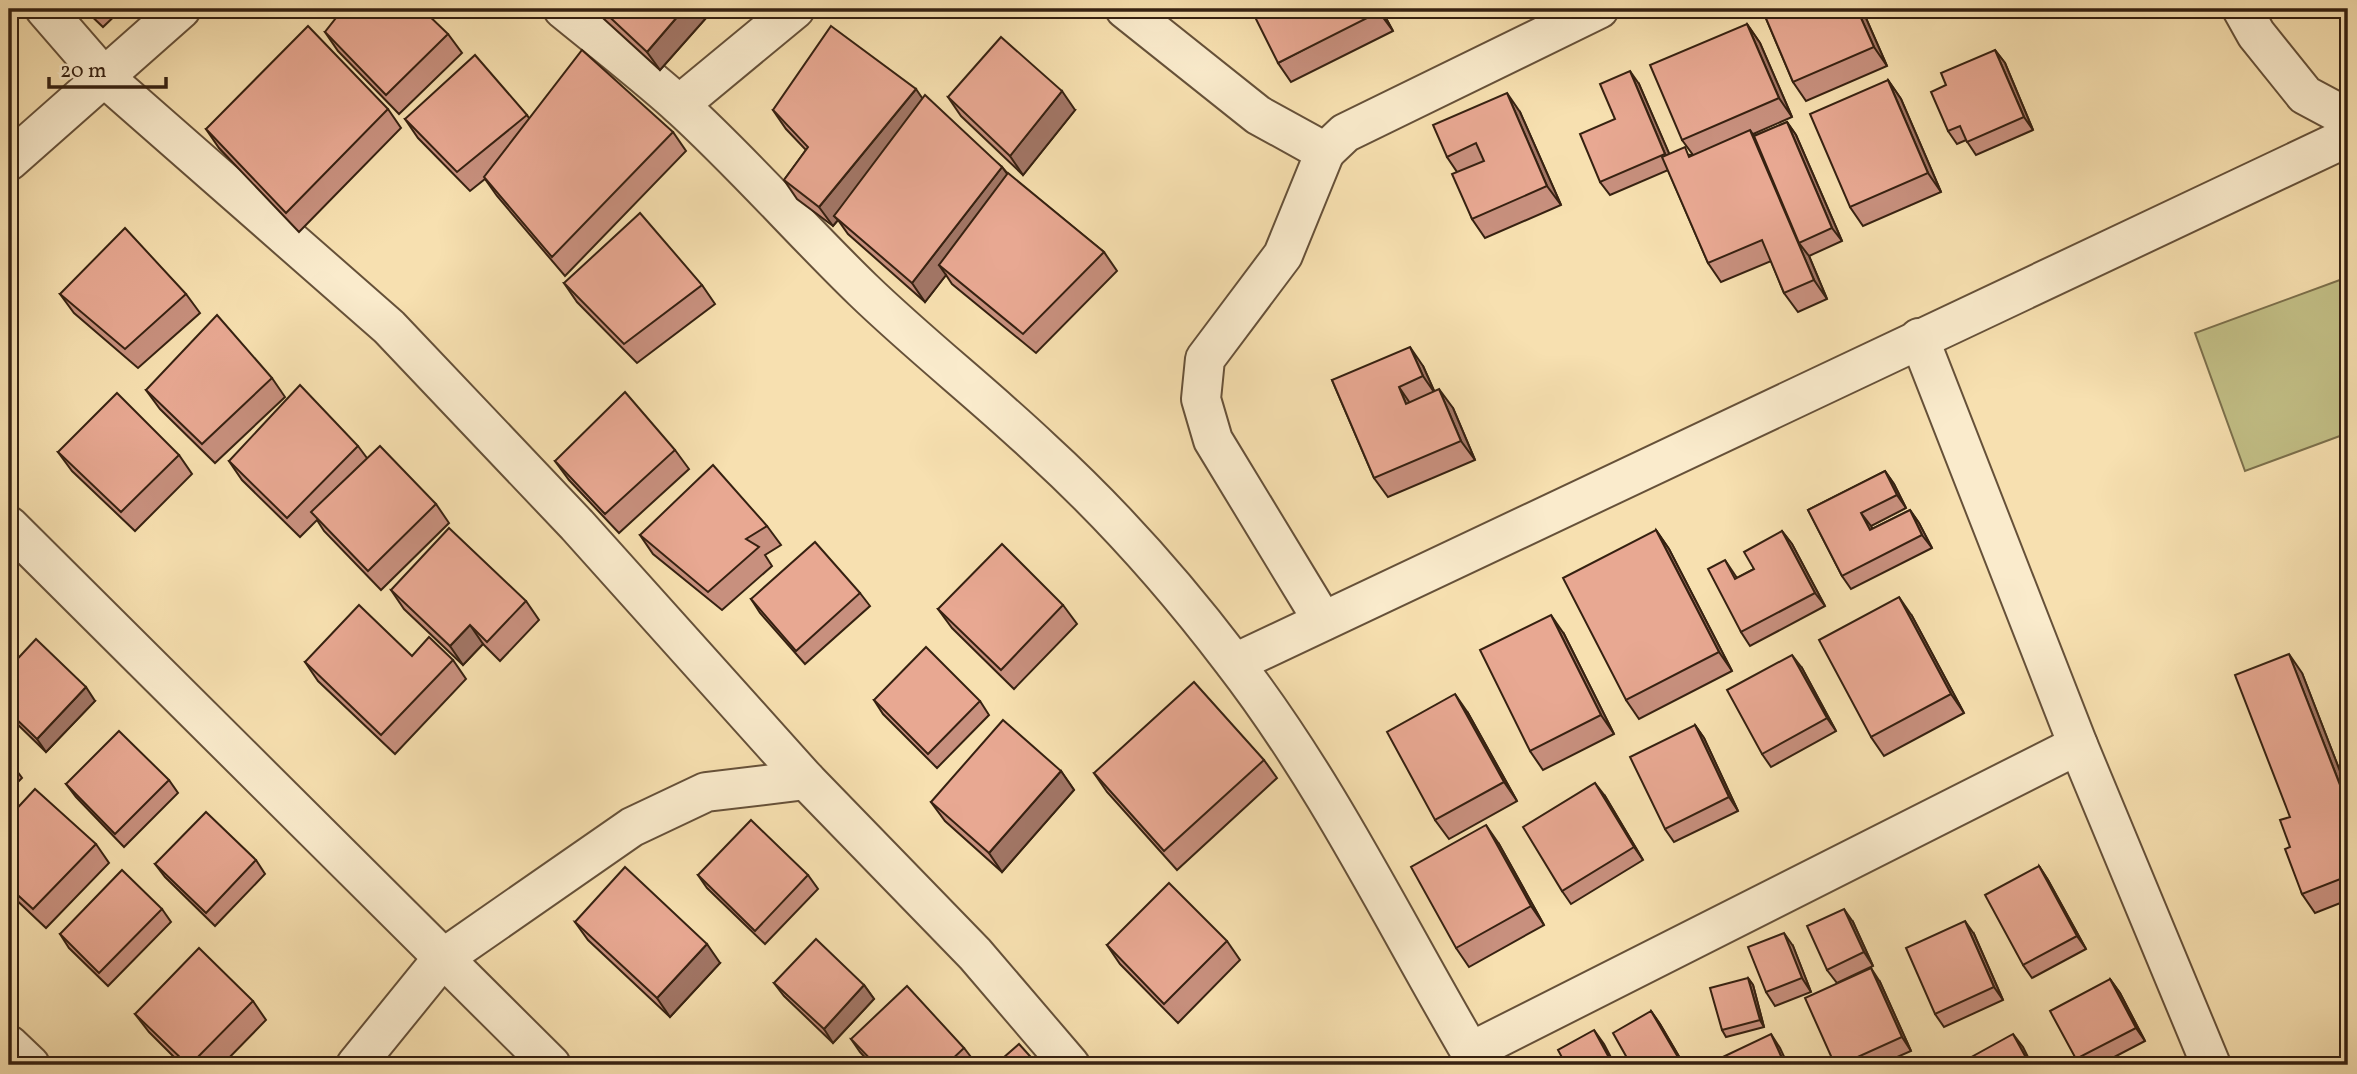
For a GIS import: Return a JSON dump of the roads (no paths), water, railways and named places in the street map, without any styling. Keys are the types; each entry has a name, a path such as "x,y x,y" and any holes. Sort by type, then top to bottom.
{"street":[{"path":"45,9 104,77 389,327 577,525 806,780 975,954 1070,1065"},
{"path":"9,161 181,9"},
{"path":"564,9 679,105 863,290 967,386 1041,448 1110,515 1174,586 1235,663 1301,760 1413,946 1474,1059 2078,745"},
{"path":"679,105 795,9"},
{"path":"1125,9 1258,115 1325,152"},
{"path":"1324,621 1213,440 1201,399 1205,359 1283,255 1325,152 1345,133 1599,9"},
{"path":"2242,9 2256,34 2305,95 2348,118"},
{"path":"1235,663 2348,137"},
{"path":"1919,338 2078,745 2211,1065"},
{"path":"9,526 551,1065"},
{"path":"356,1065 442,959 632,827 706,792 806,780"},
{"path":"9,1045 30,1065"}]}
